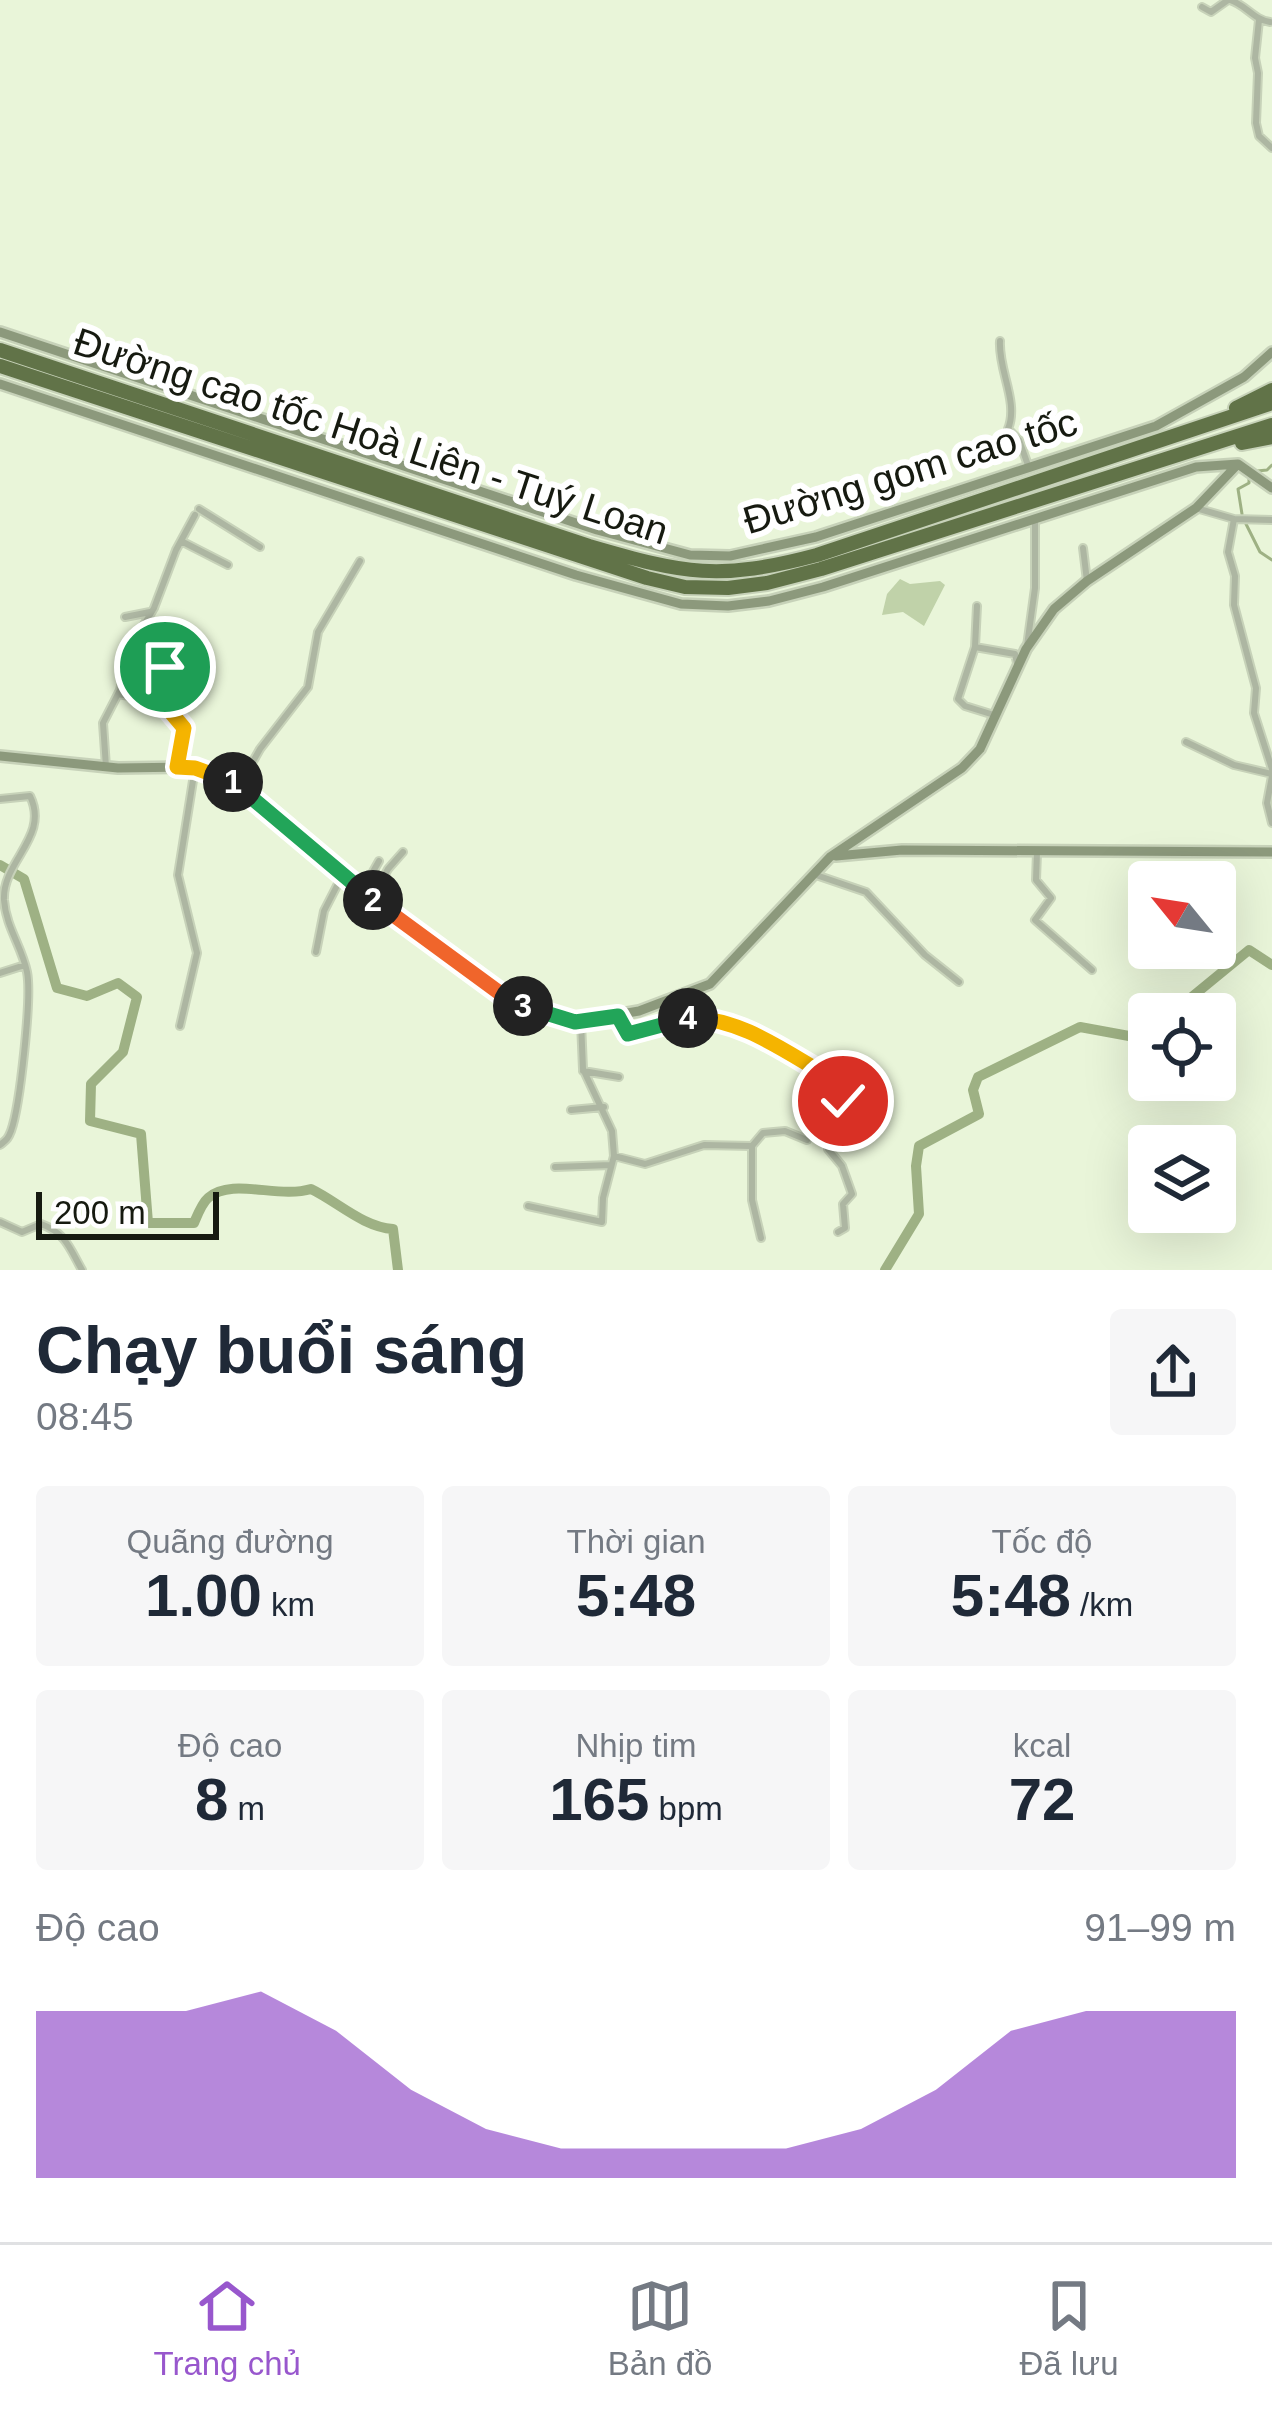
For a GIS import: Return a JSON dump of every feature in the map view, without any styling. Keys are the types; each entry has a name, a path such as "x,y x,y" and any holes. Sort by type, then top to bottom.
{"highway":[{"name":"Đường cao tốc Hoà Liên - Tuý Loan","path":"0,350 589,546 686,572 728,574 764,569 989,500 1272,403"},
{"name":"Đường cao tốc Hoà Liên - Tuý Loan","path":"0,366 584,559 685,586 728,588 767,584 1272,425"},
{"path":"989,500 1234,410 1272,390"},
{"path":"1041,498 1272,437"}],"main road":[{"name":"Đường gom cao tốc","path":"0,332 575,523 689,555 730,556 761,552 1156,426 1244,377 1272,352"},
{"name":"Đường gom cao tốc","path":"0,384 576,575 681,604 728,606 769,601 1166,474 1238,464"},
{"path":"0,756 106,767 195,768 219,775 239,786 346,879 512,1002 581,1022 618,1016 710,984 830,857 962,768 980,749 998,716 1026,649 1054,609 1087,581 1196,508 1238,464 1272,488"},
{"path":"861,836 857,844 867,850"},
{"path":"830,857 867,850 1272,852"}],"street":[{"path":"1202,7 1211,12 1229,0 1241,4 1260,24"},
{"path":"1260,24 1271,22"},
{"path":"1260,24 1255,58 1257,130 1272,148"},
{"path":"1000,341 1012,419 1009,429 1019,440 1029,468"},
{"path":"1196,508 1234,519 1272,520"},
{"path":"106,767 103,723 118,694 131,646 153,610 197,512 260,547"},
{"path":"1026,649 1035,588 1035,518"},
{"path":"1234,519 1228,553 1235,576 1234,605 1256,688 1254,713 1272,773 1267,803 1272,823"},
{"path":"181,541 228,565"},
{"path":"1083,548 1087,581"},
{"path":"239,786 260,748 308,687 319,632 360,561"},
{"path":"977,607 975,647 960,704 998,716"},
{"path":"125,616 153,610"},
{"path":"146,622 179,643 147,699"},
{"path":"975,647 1015,653 1017,673"},
{"path":"118,694 168,709 184,728 177,767"},
{"path":"1186,742 1234,765 1272,773"},
{"path":"180,1026 196,953 178,884 195,768"},
{"path":"0,799 30,796 36,808 31,838 8,878 2,905 25,965 28,991 20,1082 10,1135 0,1145"},
{"path":"372,899 403,852"},
{"path":"1037,852 1036,880 1051,898 1035,920 1092,970"},
{"path":"316,952 324,911 346,879 370,877 379,861"},
{"path":"816,875 866,892 925,955 959,982"},
{"path":"0,973 25,965"},
{"path":"681,995 689,1018"},
{"path":"618,1016 628,1034 702,1018 763,1037 837,1081 843,1101 841,1120 828,1131 827,1149 842,1166 852,1194 842,1208 845,1228 838,1232"},
{"path":"528,1206 602,1222 612,1132 584,1071 581,1022"},
{"path":"584,1071 619,1077"},
{"path":"571,1110 604,1107"},
{"path":"761,1238 752,1200 752,1146 763,1133 785,1131 807,1139"},
{"path":"555,1167 612,1161 635,1164 667,1159 704,1145 752,1146"},
{"path":"661,1151 667,1159"},
{"path":"0,1222 22,1232 42,1223 54,1229 70,1244 82,1270"}],"green space":[{"path":"900,579 910,584 940,581 945,585 924,626 903,612 882,615 887,594"}],"waterway":[{"path":"1257,471 1272,465"},
{"path":"1242,514 1238,489 1249,483 1249,477"},
{"path":"1246,524 1260,552 1272,560"},
{"path":"0,865 24,879 57,988 87,996 118,983 137,997 123,1052 91,1084 90,1121 141,1134 148,1223 194,1223 208,1198 230,1189 311,1189 361,1219 393,1229 398,1270"},
{"path":"1197,993 1249,950 1272,965"},
{"path":"885,1270 919,1214 919,1146 979,1114 973,1090 978,1077 1080,1027 1128,1036"}],"route":[{"path":"165,667 147,699 168,709 184,728 177,767 235,783 341,876 512,1002 575,1022 618,1016 628,1034 702,1018 763,1037 784,1053 806,1061 837,1081 843,1101"}]}
